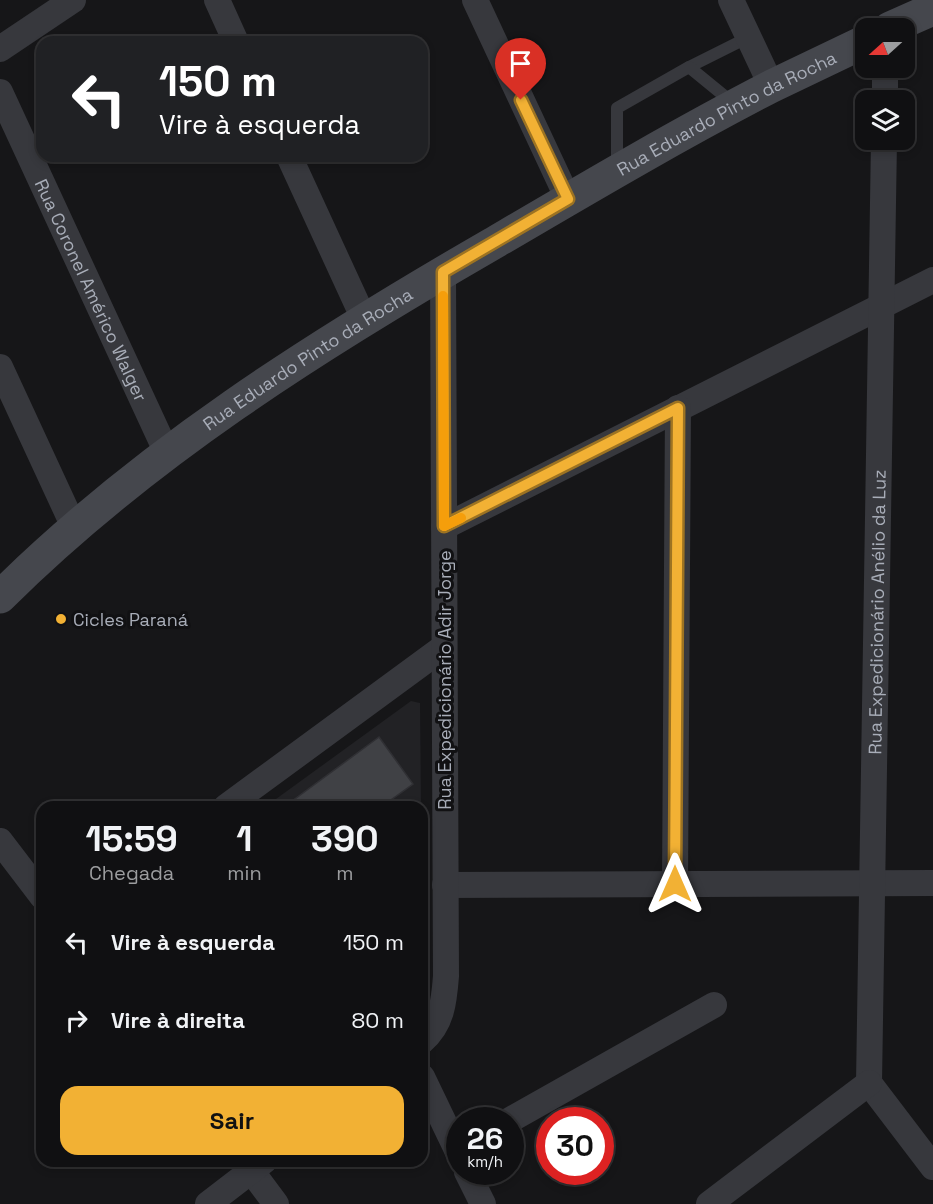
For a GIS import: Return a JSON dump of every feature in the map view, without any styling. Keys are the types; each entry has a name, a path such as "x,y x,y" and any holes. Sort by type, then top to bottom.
{"main road":[{"path":"913,18 933,9"},
{"name":"Rua Eduardo Pinto da Rocha","path":"0,597 74,527 167,453 364,319 568,199 736,105 855,46"}],"street":[{"path":"0,49 73,0"},
{"path":"217,0 233,36"},
{"path":"475,0 568,199"},
{"path":"731,0 772,87"},
{"name":"Rua Coronel Américo Walger","path":"0,92 167,453"},
{"name":"Rua Expedicionário Anélio da Luz","path":"869,1083 884,150"},
{"path":"292,162 364,319"},
{"name":"Rua Expedicionário Adir Jorge","path":"428,1034 441,1015 446,976 443,272"},
{"path":"444,526 933,280"},
{"path":"0,367 74,527"},
{"path":"675,884 678,408"},
{"path":"234,801 444,647"},
{"path":"0,841 36,888"},
{"path":"445,885 933,883"},
{"path":"524,1112 714,1005"},
{"path":"709,1204 869,1083 933,1167"},
{"path":"428,1089 446,1126"},
{"path":"208,1204 250,1167"},
{"path":"255,1167 276,1204"},
{"path":"474,1185 483,1204"}],"lane":[{"path":"617,172 617,108 748,37"},
{"path":"689,67 736,105"}],"shaded area":[{"path":"411,701 420,703 421,801 273,801"}],"building":[{"path":"379,737 413,784 389,801 292,801"}],"slow traffic":[{"path":"443,296 444,526 461,518"}],"place":[{"name":"Cicles Paraná","path":"61,619"}],"route":[{"path":"521,100 568,199 443,272 444,526 678,408 675,884"}]}
